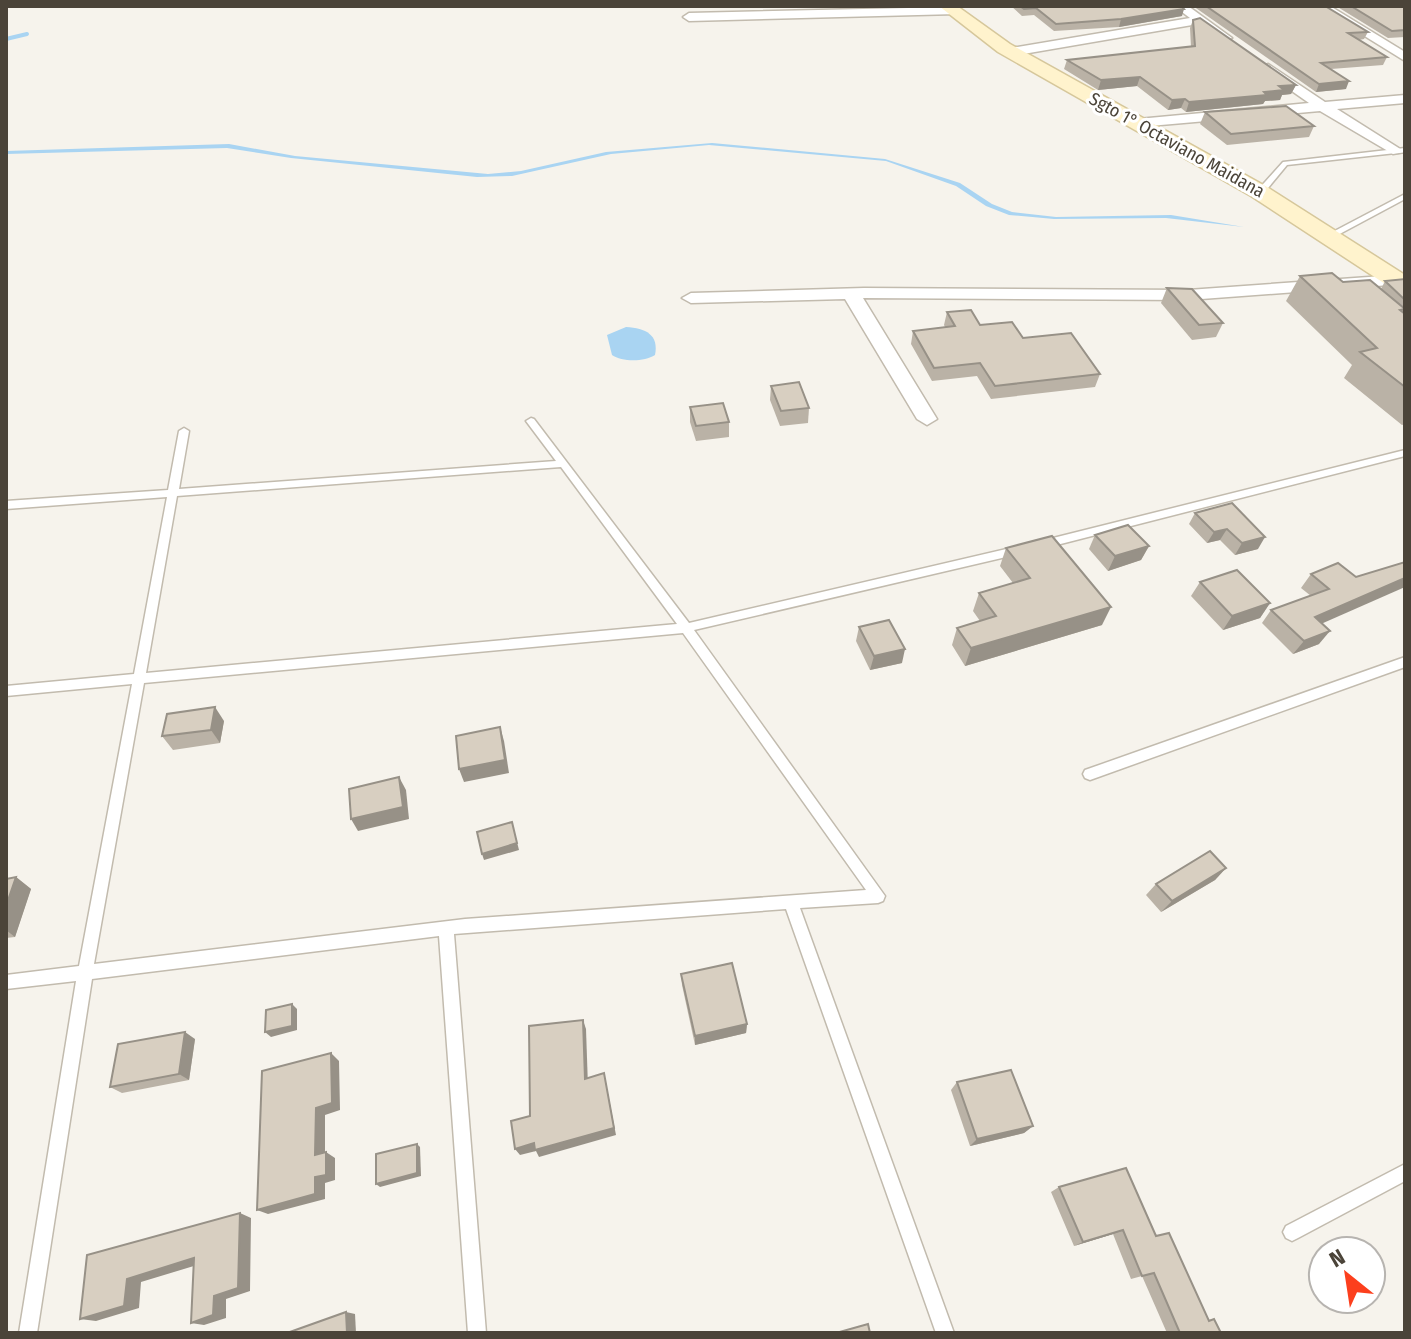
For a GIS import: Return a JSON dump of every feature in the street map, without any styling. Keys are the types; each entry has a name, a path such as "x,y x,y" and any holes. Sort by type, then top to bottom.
{"main road":[{"name":"Sgto 1° Octaviano Maidana","path":"950,9 1011,52 1331,235 1401,287"}],"street":[{"path":"1180,6 1236,46"},
{"path":"1322,6 1405,57"},
{"path":"689,17 950,9"},
{"path":"1011,52 1200,20"},
{"path":"1261,63 1322,106 1402,150"},
{"path":"1138,123 1405,99"},
{"path":"691,298 851,294 1188,295 1401,287"},
{"path":"851,294 927,419"}],"lane":[{"path":"1260,192 1285,163 1402,150"},
{"path":"1331,235 1405,196"},
{"path":"6,982 446,928 878,896 686,628 531,421"},
{"path":"28,1333 85,973 184,431"},
{"path":"6,691 686,628 1138,522 1405,453"},
{"path":"6,505 563,464"},
{"path":"1090,774 1405,662"},
{"path":"791,903 945,1333"},
{"path":"446,928 477,1333"},
{"path":"1292,1232 1405,1172"}],"water":[{"path":"712,143 885,159 960,183 992,204 1012,212 1056,217 1171,215 1244,227 1166,218 1054,219 1009,215 986,206 956,186 886,161 709,145 611,154 512,176 477,177 291,158 227,148 6,154 6,151 229,144 295,156 488,174 521,171 606,152"},
{"path":"626,327 650,334 655,342 655,355 633,360 612,355 607,335"}],"building":[{"path":"1020,6 1181,6 1184,9 1121,19 1056,24 1036,8 1024,9"},
{"path":"1206,6 1325,6 1368,32 1348,33 1387,57 1321,63 1349,81 1319,84"},
{"path":"1351,6 1405,6 1405,30 1392,31"},
{"path":"1200,18 1296,85 1279,86 1284,90 1264,92 1267,95 1189,102 1185,99 1172,100 1140,77 1101,80 1067,60 1195,46 1193,20"},
{"path":"1286,106 1314,126 1231,134 1205,112"},
{"path":"1332,273 1343,282 1370,280 1405,309 1400,310 1405,314 1405,387 1360,352 1377,348 1300,276"},
{"path":"1405,279 1405,300 1385,281"},
{"path":"1167,288 1192,289 1223,323 1199,325"},
{"path":"971,310 980,325 1012,322 1023,338 1071,333 1100,374 995,386 980,363 934,368 913,331 955,326 947,312"},
{"path":"799,382 809,408 781,411 771,386"},
{"path":"723,403 729,422 696,426 690,407"},
{"path":"1232,503 1265,537 1242,543 1227,529 1214,532 1195,513"},
{"path":"1128,525 1149,546 1115,556 1095,535"},
{"path":"1052,536 1111,607 971,648 957,628 996,616 979,593 1030,578 1006,548"},
{"path":"1405,562 1405,578 1315,617 1330,631 1304,641 1271,610 1329,589 1311,574 1338,563 1356,577"},
{"path":"1237,570 1270,603 1232,616 1200,582"},
{"path":"889,620 905,649 874,656 859,627"},
{"path":"215,707 211,730 162,736 167,714"},
{"path":"500,727 505,760 459,769 456,736"},
{"path":"399,777 403,807 351,819 349,789"},
{"path":"512,822 517,843 482,854 477,832"},
{"path":"1210,851 1226,868 1172,901 1156,884"},
{"path":"16,877 6,906 6,879"},
{"path":"732,963 747,1024 695,1036 681,974"},
{"path":"292,1004 292,1026 265,1032 266,1010"},
{"path":"583,1020 585,1079 604,1073 614,1128 535,1150 534,1143 515,1149 511,1121 530,1116 529,1026"},
{"path":"185,1032 179,1074 110,1087 118,1044"},
{"path":"331,1053 332,1103 316,1108 315,1155 326,1152 326,1175 315,1177 315,1194 257,1210 262,1071"},
{"path":"1011,1070 1033,1126 977,1139 957,1082"},
{"path":"417,1144 417,1173 376,1184 376,1154"},
{"path":"1126,1168 1156,1236 1169,1233 1209,1321 1214,1319 1221,1333 1180,1333 1154,1273 1142,1276 1123,1230 1083,1242 1059,1187"},
{"path":"240,1213 238,1288 214,1296 213,1315 191,1323 194,1258 127,1279 124,1306 80,1319 87,1255"},
{"path":"346,1312 347,1333 287,1333"},
{"path":"868,1324 870,1333 836,1333"}],"waterway":[{"path":"6,39 27,34"}]}
